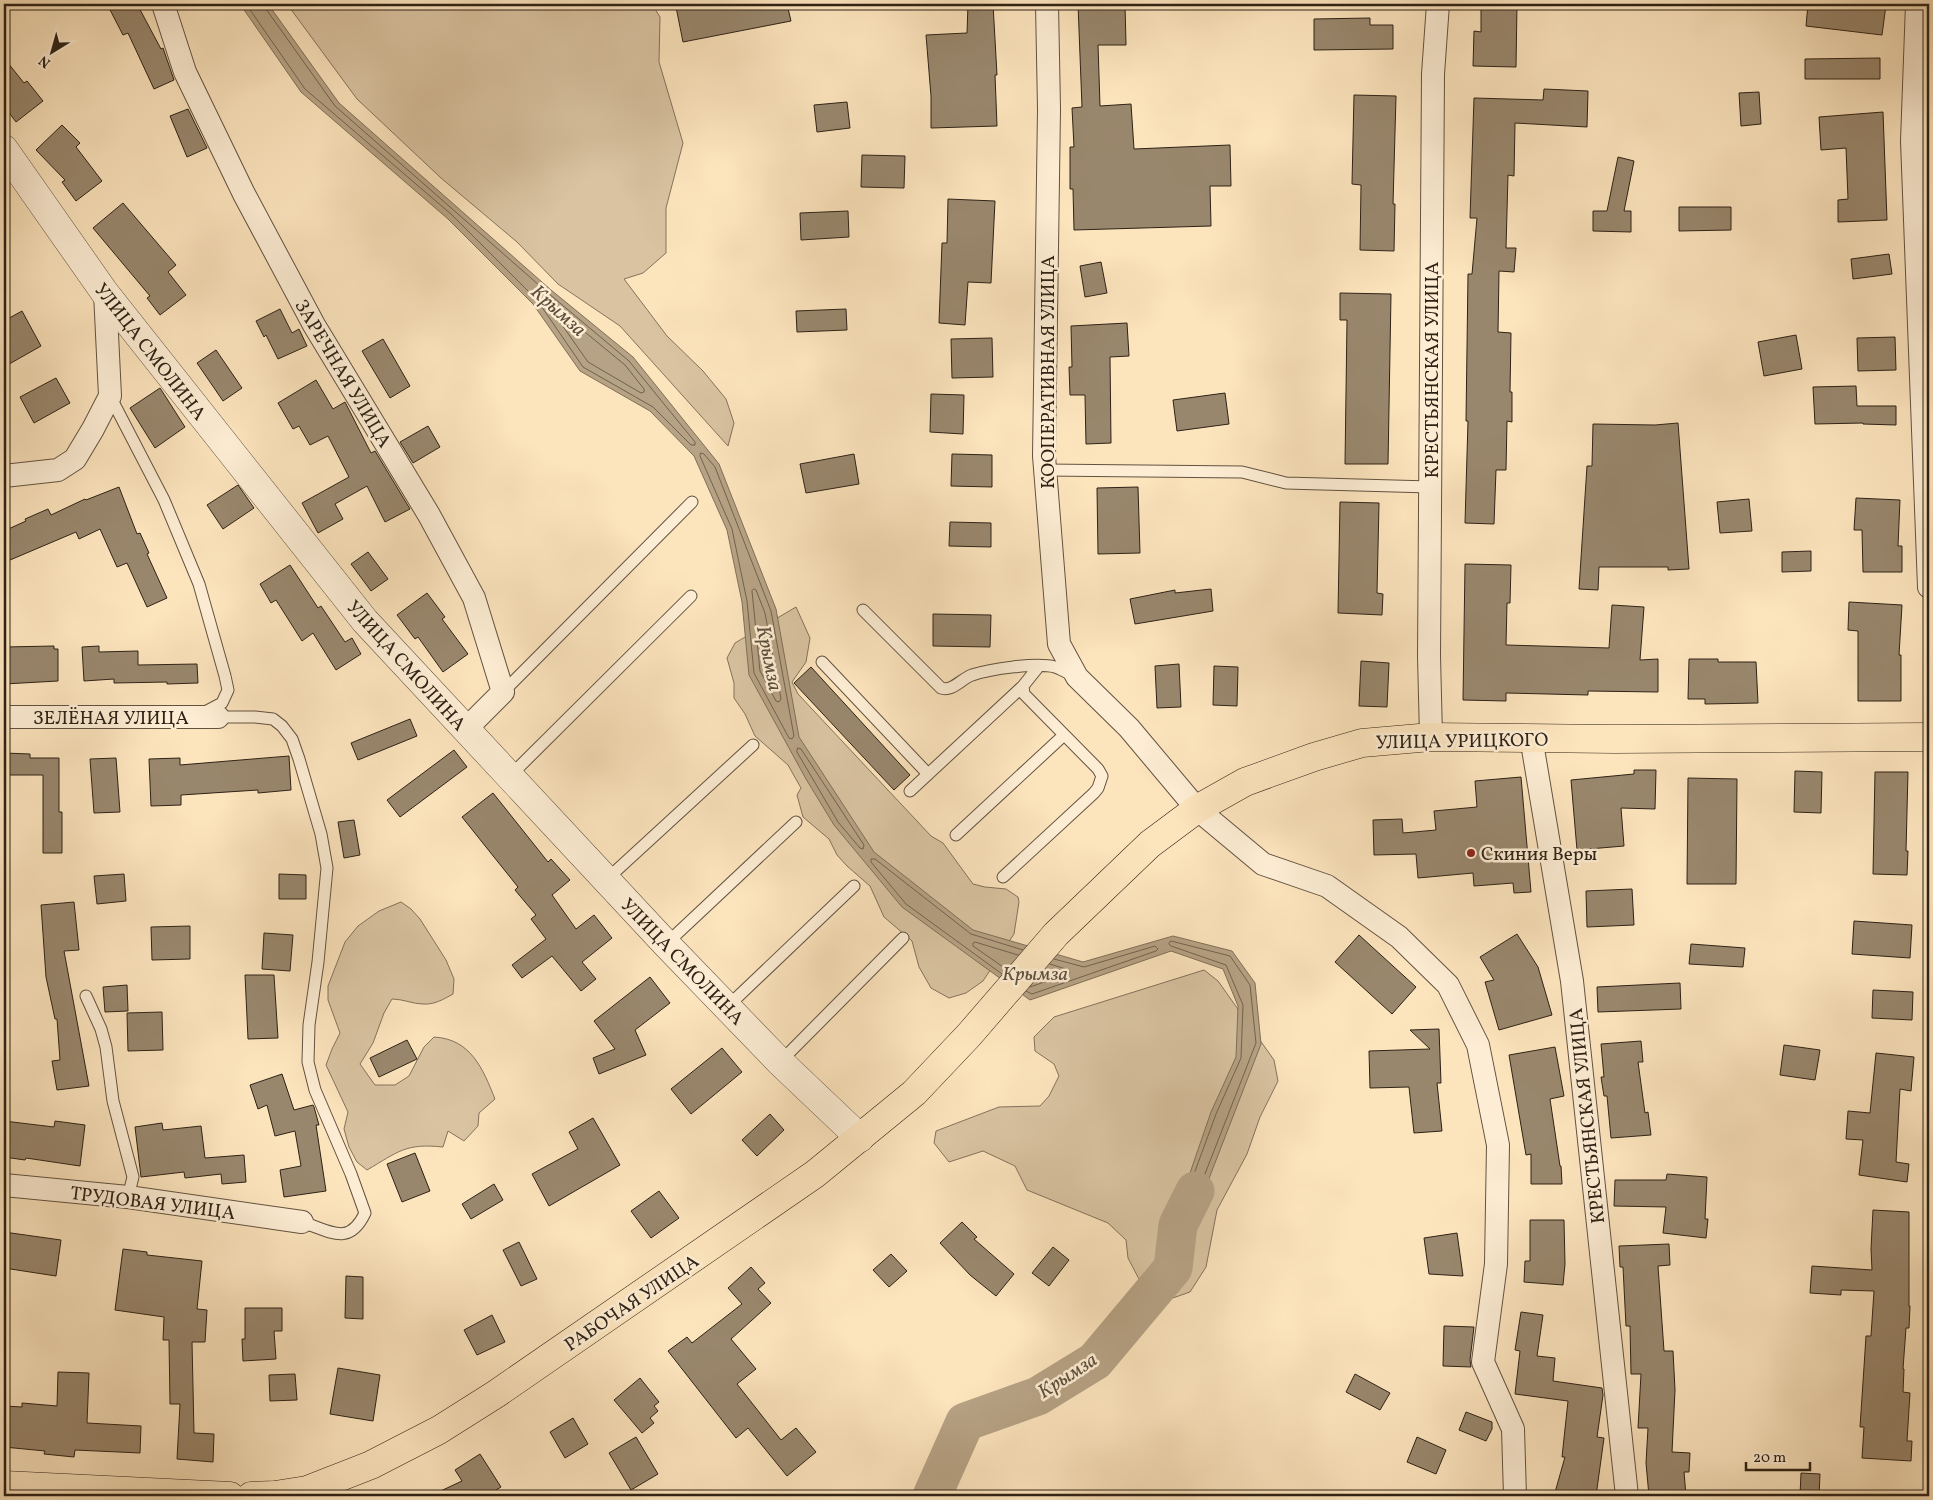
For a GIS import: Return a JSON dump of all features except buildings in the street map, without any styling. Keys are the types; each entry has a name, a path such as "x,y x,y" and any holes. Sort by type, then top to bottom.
{"main road":[{"name":"УЛИЦА УРИЦКОГО","path":"969,1035 1056,934 1150,844 1197,809 1245,782 1314,757 1362,743 1430,737 1615,739 1929,737"},
{"name":"РАБОЧАЯ УЛИЦА","path":"267,1496 307,1490 342,1477 404,1449 439,1430 504,1389 815,1174 914,1093 969,1035"},
{"path":"4,1485 230,1496"}],"street":[{"name":"ЗАРЕЧНАЯ УЛИЦА","path":"163,4 186,72 244,194 314,325 429,515 474,598 503,692"},
{"name":"КООПЕРАТИВНАЯ УЛИЦА","path":"1047,4 1049,109 1045,470 1059,644 1077,677 1129,728 1197,809 1262,864 1327,886 1399,937 1448,985 1478,1045 1498,1145 1496,1264 1483,1362 1513,1428 1515,1496"},
{"name":"КРЕСТЬЯНСКАЯ УЛИЦА","path":"1430,737 1433,74 1438,4"},
{"path":"1917,4 1912,141 1929,587"},
{"name":"УЛИЦА СМОЛИНА","path":"4,149 105,293 365,621 666,944 780,1062 860,1138"},
{"path":"4,476 58,470 74,459 93,429 110,396 105,293"},
{"path":"465,730 503,692"},
{"name":"ЗЕЛЁНАЯ УЛИЦА","path":"4,717 218,717"},
{"name":"КРЕСТЬЯНСКАЯ УЛИЦА","path":"1531,737 1572,981 1627,1496"},
{"name":"ТРУДОВАЯ УЛИЦА","path":"4,1185 128,1197 302,1222"}],"lane":[{"path":"110,396 164,500 198,584 216,640 228,690 222,703 195,717"},
{"path":"1045,470 1242,472 1286,483 1430,487"},
{"path":"503,692 692,502"},
{"path":"509,777 691,596"},
{"path":"863,610 941,688 946,690 972,675 1019,667 1054,667 1077,677"},
{"path":"822,662 928,774"},
{"path":"910,791 1024,686 1039,666"},
{"path":"1003,877 1094,793 1101,782 1102,776 1098,769 1024,694 1024,686"},
{"path":"218,717 273,719 287,733 300,759 321,834 327,868 318,962 308,1025 308,1062 315,1090 351,1174 365,1213 361,1222 351,1232 340,1235 302,1222"},
{"path":"956,835 1064,735"},
{"path":"606,880 753,745"},
{"path":"666,944 796,822"},
{"path":"727,1007 854,886"},
{"path":"780,1062 903,938"},
{"path":"86,996 101,1029 106,1047 113,1101 133,1177 128,1197"}],"shaded area":[{"path":"287,4 652,4 660,17 659,62 683,143 666,208 666,253 643,273 624,279 667,336 703,371 726,399 734,423 728,446 620,326 558,284 517,242 441,178 357,99"},
{"path":"796,607 810,638 806,662 792,682 798,694 931,836 943,843 973,884 1006,889 1018,897 1019,902 1014,934 983,981 966,993 949,998 931,988 919,967 912,941 884,917 870,886 837,855 829,839 803,817 797,795 801,788 788,765 755,736 745,714 734,698 734,683 727,658 735,643"},
{"path":"401,902 420,919 446,960 454,979 453,994 431,1004 419,1004 392,999 384,1013 373,1043 360,1064 375,1085 395,1085 409,1076 424,1047 434,1037 447,1039 457,1043 474,1058 486,1077 495,1099 479,1113 478,1126 464,1141 448,1131 443,1147 419,1146 402,1150 367,1170 357,1162 349,1147 344,1129 348,1112 326,1065 340,1033 328,1000 328,986 345,942 358,926 379,911"},
{"path":"1204,970 1218,981 1274,1060 1278,1081 1260,1117 1247,1154 1217,1210 1206,1267 1190,1292 1167,1300 1140,1281 1128,1258 1126,1240 1108,1223 1027,1190 1015,1166 983,1151 949,1162 934,1143 936,1131 999,1107 1040,1106 1049,1096 1059,1076 1054,1064 1035,1051 1034,1037 1054,1017"}],"water":[{"name":"Крымза","path":"240,4 268,4 339,103 551,290 633,357 719,464 776,609 799,737 874,852 973,930 1083,962 1173,936 1232,951 1255,983 1261,1044 1208,1181 1190,1243 1171,1239 1190,1173 1211,1112 1236,1057 1238,1006 1223,969 1171,951 1030,1000 902,907 834,825 806,779 749,675 742,602 727,530 694,456 650,411 580,371 533,304 448,219 301,92"}],"waterway":[{"name":"Крымза","path":"932,1496 965,1422 1038,1396 1095,1361 1173,1268 1178,1225 1195,1191"}],"place":[{"name":"Скиния Веры","path":"1471,853"}]}
